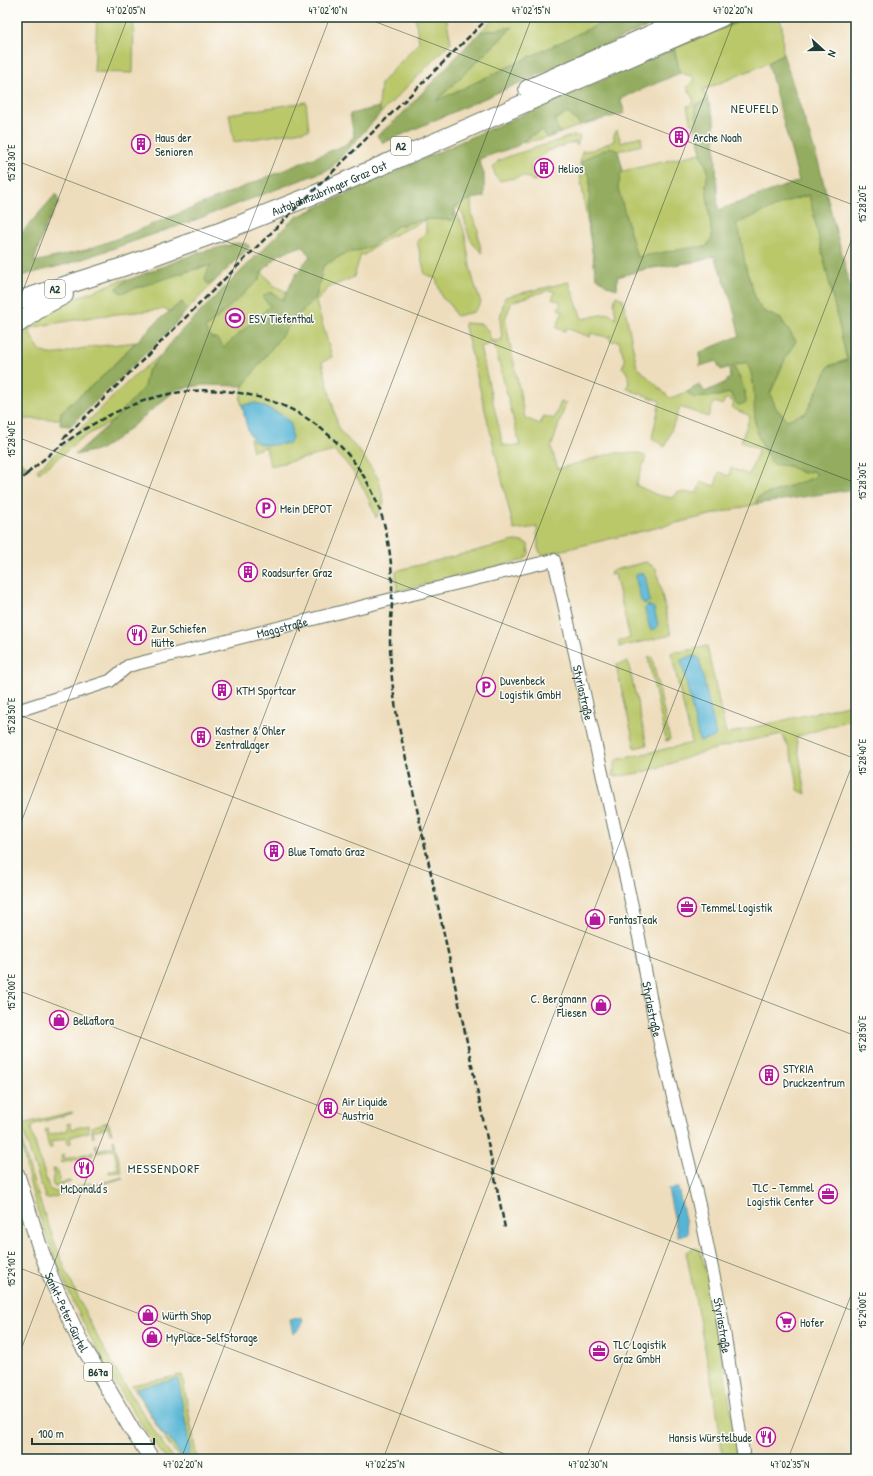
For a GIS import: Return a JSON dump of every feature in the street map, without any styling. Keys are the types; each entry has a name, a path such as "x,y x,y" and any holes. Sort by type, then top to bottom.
{"highway":[{"name":"Autobahnzubringer Graz Ost","path":"17,288 106,260 281,196 385,153 690,17"},
{"name":"Autobahnzubringer Graz Ost","path":"17,301 92,278 236,226 321,192 722,17"},
{"path":"17,324 43,306 72,292 92,278"}],"main road":[{"name":"Sankt-Peter-Gürtel","path":"17,1175 40,1248 52,1280 80,1341 132,1430 152,1459"}],"street":[{"name":"Maggstraße","path":"17,711 110,681 128,666 392,599 554,560"},
{"name":"Styriastraße","path":"554,560 639,937 656,1025 699,1206 721,1312 744,1459"}],"green space":[{"path":"97,17 134,17 133,73 94,72"},
{"path":"415,17 446,17 451,42 381,113 379,107 381,83 419,42"},
{"path":"495,17 614,17 435,102 512,28 480,32"},
{"path":"614,17 669,17 383,143 377,136 400,116 480,32 513,27 436,101"},
{"path":"738,17 750,17 674,48 680,73 620,99 625,113 581,125 568,113 554,120 560,133 548,138 542,130 517,146 479,159 484,174 484,197 471,199 456,206 453,220 426,219 397,226 369,248 344,254 323,266 316,298 294,319 243,386 203,385 177,389 118,438 101,449 75,455 114,420 144,387 147,372 181,331 294,218 469,138 674,49 672,45","holes":["302,246 310,256 296,274 283,300 270,292 262,297 270,306 224,347 216,338 212,338 205,329 259,280 262,272 280,254"]},
{"path":"750,17 779,17 782,25 783,54 768,63 703,90 708,100 695,105 701,153 694,123 691,124 687,106 691,105 694,101 687,87 695,80 692,76 680,73 674,48"},
{"path":"783,54 818,161 856,309 856,489 756,504 758,497 813,478 817,474 812,471 803,473 789,466 772,464 757,433 752,376 746,362 733,366 742,384 746,403 738,405 730,393 718,396 694,398 687,392 699,384 705,392 726,382 730,377 729,367 721,370 716,361 700,366 700,352 739,336 726,285 714,256 700,261 645,269 617,277 617,289 608,286 596,277 588,221 590,177 580,163 588,157 611,147 618,151 623,172 621,173 618,188 637,257 694,247 706,247 712,238 706,185 708,171 701,153 695,105 708,100 714,119 718,210 799,181 768,63","holes":["809,195 847,360 829,366 806,413 787,420 776,408 770,394 786,357 796,341 781,319 763,311 757,303 746,269 740,233 736,224 791,200"]},
{"path":"306,102 309,130 234,142 229,114"},
{"path":"379,107 381,113 330,169 195,220 71,263 17,277 17,238 56,194 59,202 44,230 34,262 86,250 124,236 345,145 354,136 350,114"},
{"path":"568,113 581,125 560,133 554,120"},
{"path":"543,129 548,138 522,142"},
{"path":"617,130 621,143 641,136 642,145 618,151 623,171 701,153 708,171 706,185 714,255 700,261 645,269 617,277 617,289 608,286 596,277 581,181 580,163 582,151 592,150 614,141 614,135"},
{"path":"572,136 580,136 577,146 575,142 547,151 537,160 534,159 531,168 533,173 541,179 532,181 531,179 523,176 500,181 496,177 493,168 498,161"},
{"path":"810,195 847,360 829,367 806,413 786,421 776,408 770,394 786,357 796,341 781,319 763,311 757,303 746,269 736,223 791,200"},
{"path":"471,199 472,216 478,229 478,238 482,253 471,240 464,217 456,206"},
{"path":"455,212 462,223 464,230 471,271 481,303 474,312 456,316 450,304 442,298 436,279 425,274 417,241 426,232 426,220 389,237 364,255 361,254 354,277 328,288 316,302 332,357 322,362 339,430 361,453 379,480 384,503 376,518 369,499 360,482 349,466 335,451 270,466 266,447 253,451 250,438 259,443 269,445 289,444 282,415 256,403 242,405 240,400 243,386 294,319 316,298 323,266 344,254 369,248 397,226 426,219 453,220"},
{"path":"237,243 247,244 250,247 215,281 208,284 205,280 208,269 212,265 198,268 121,293 116,289 126,281 197,253"},
{"path":"213,265 208,283 215,281 187,310 182,302 170,311 165,309 98,316 34,327 29,330 37,347 49,354 58,354 79,349 135,342 103,376 61,412 60,419 17,418 17,332 52,308 119,281 126,279 126,281 116,289"},
{"name":"ESV Tiefenthal","path":"262,272 273,285 287,292 282,300 272,294 271,307 224,349 200,329"},
{"path":"569,282 582,319 609,313 616,319 614,303 616,296 623,299 637,367 670,398 687,392 694,398 718,396 730,393 738,405 746,393 733,366 746,362 751,370 755,395 755,421 772,464 789,466 803,473 812,471 817,474 813,478 758,497 756,504 542,555 538,549 537,527 514,530 464,323 482,324 488,331 491,341 502,340 500,318 505,297","holes":["549,290 555,292 552,299 561,302 558,309 563,311 556,328 565,331 566,328 590,337 591,333 606,337 611,335 609,337 610,341 619,341 625,361 622,367 628,377 627,389 660,401 652,438 665,447 680,407 708,417 714,402 722,405 726,398 734,402 732,408 750,416 741,442 759,449 749,475 731,468 729,476 719,472 715,486 701,482 697,493 678,492 673,498 657,495 636,485 646,457 638,453 612,453 558,469 551,448 566,403 561,402 554,419 544,416 540,424 525,418 505,319 512,302","494,343 520,446 503,445 480,347"]},
{"path":"182,302 187,310 167,333 70,426 60,425 61,412 103,376 157,321"},
{"path":"161,355 147,372 144,387 114,420 79,440 39,473 37,470 135,375"},
{"path":"18,460 27,466 17,478 17,461"},
{"path":"515,541 528,544 529,554 524,560 397,591 396,572 399,570"},
{"path":"646,562 656,568 671,635 620,647 618,641 630,638 615,574 610,575 614,570"},
{"path":"707,646 726,734 856,703 856,718 796,737 806,794 798,790 793,761 782,734 707,751 661,767 637,773 612,776 616,760 692,743 671,653"},
{"path":"652,657 670,740 666,741 648,658"},
{"path":"628,662 647,745 635,748 616,665"},
{"path":"73,1113 32,1126 31,1130 49,1188 56,1192 90,1183 94,1185 123,1177 124,1178 46,1199 27,1144 22,1124"},
{"path":"17,1121 32,1178 51,1233 86,1314 116,1370 173,1459 166,1459 127,1402 92,1341 77,1309 38,1212 17,1127"},
{"path":"108,1122 112,1133 110,1133 108,1127 93,1131 93,1138 91,1127"},
{"path":"70,1123 72,1129 88,1125 89,1132 70,1137 71,1143 68,1144 66,1138 51,1142 52,1148 49,1148 45,1130 48,1129 49,1135 68,1130 67,1124"},
{"path":"113,1140 122,1172 109,1173 109,1171 118,1168 114,1149 97,1153 95,1145 97,1144 98,1150 114,1146"},
{"path":"93,1152 93,1155 62,1163 61,1156 64,1153 65,1159"},
{"path":"56,1168 60,1183 71,1182 56,1186 53,1185 53,1169"},
{"path":"696,1248 700,1250 714,1306 739,1459 723,1459 716,1405 686,1252"},
{"path":"182,1375 197,1459 180,1459 163,1436 132,1385"}],"water":[{"path":"256,403 282,415 291,423 292,438 289,444 263,444 252,438 247,426 242,405"},
{"path":"641,573 644,574 646,579 650,601 645,604 641,601 636,580 636,575"},
{"path":"648,605 654,608 658,624 657,628 653,630 650,629 645,611 645,608"},
{"path":"690,656 699,658 716,735 713,738 701,741 699,740 681,660"},
{"path":"678,1188 688,1233 678,1236 668,1189"},
{"path":"301,1317 303,1319 301,1326 299,1330 293,1334 290,1320"},
{"path":"178,1379 190,1448 189,1455 185,1458 182,1457 168,1437 165,1438 136,1388"}],"railway":[{"path":"63,439 489,17"},
{"path":"27,474 55,450 85,429 115,412 148,400 181,392 215,390 250,395 286,407 300,414 313,422 336,442 347,453 365,478 372,491 386,530 392,572 390,656 398,720 463,1021 505,1228"},
{"path":"17,484 31,470"}],"place":[{"name":"Arche Noah","path":"679,137"},
{"name":"Haus der Senioren","path":"141,144"},
{"name":"Helios","path":"544,168"},
{"name":"ESV Tiefenthal","path":"235,318"},
{"name":"Mein DEPOT","path":"266,508"},
{"name":"Roadsurfer Graz","path":"248,572"},
{"name":"Zur Schiefen Hütte","path":"137,635"},
{"name":"Duvenbeck Logistik GmbH","path":"486,687"},
{"name":"KTM Sportcar","path":"222,690"},
{"name":"Kastner & Öhler Zentrallager","path":"201,737"},
{"name":"Blue Tomato Graz","path":"274,851"},
{"name":"Temmel Logistik","path":"687,907"},
{"name":"FantasTeak","path":"595,919"},
{"name":"C. Bergmann Fliesen","path":"601,1005"},
{"name":"Bellaflora","path":"59,1020"},
{"name":"STYRIA Druckzentrum","path":"769,1075"},
{"name":"Air Liquide Austria","path":"328,1108"},
{"name":"McDonald's","path":"84,1168"},
{"name":"TLC - Temmel Logistik Center","path":"828,1194"},
{"name":"Würth Shop","path":"148,1315"},
{"name":"Hofer","path":"786,1322"},
{"name":"MyPlace-SelfStorage","path":"152,1337"},
{"name":"TLC Logistik Graz GmbH","path":"599,1351"},
{"name":"Hansis Würstelbude","path":"766,1437"}],"district":[{"name":"NEUFELD","path":"755,108"},
{"name":"MESSENDORF","path":"164,1168"}]}
